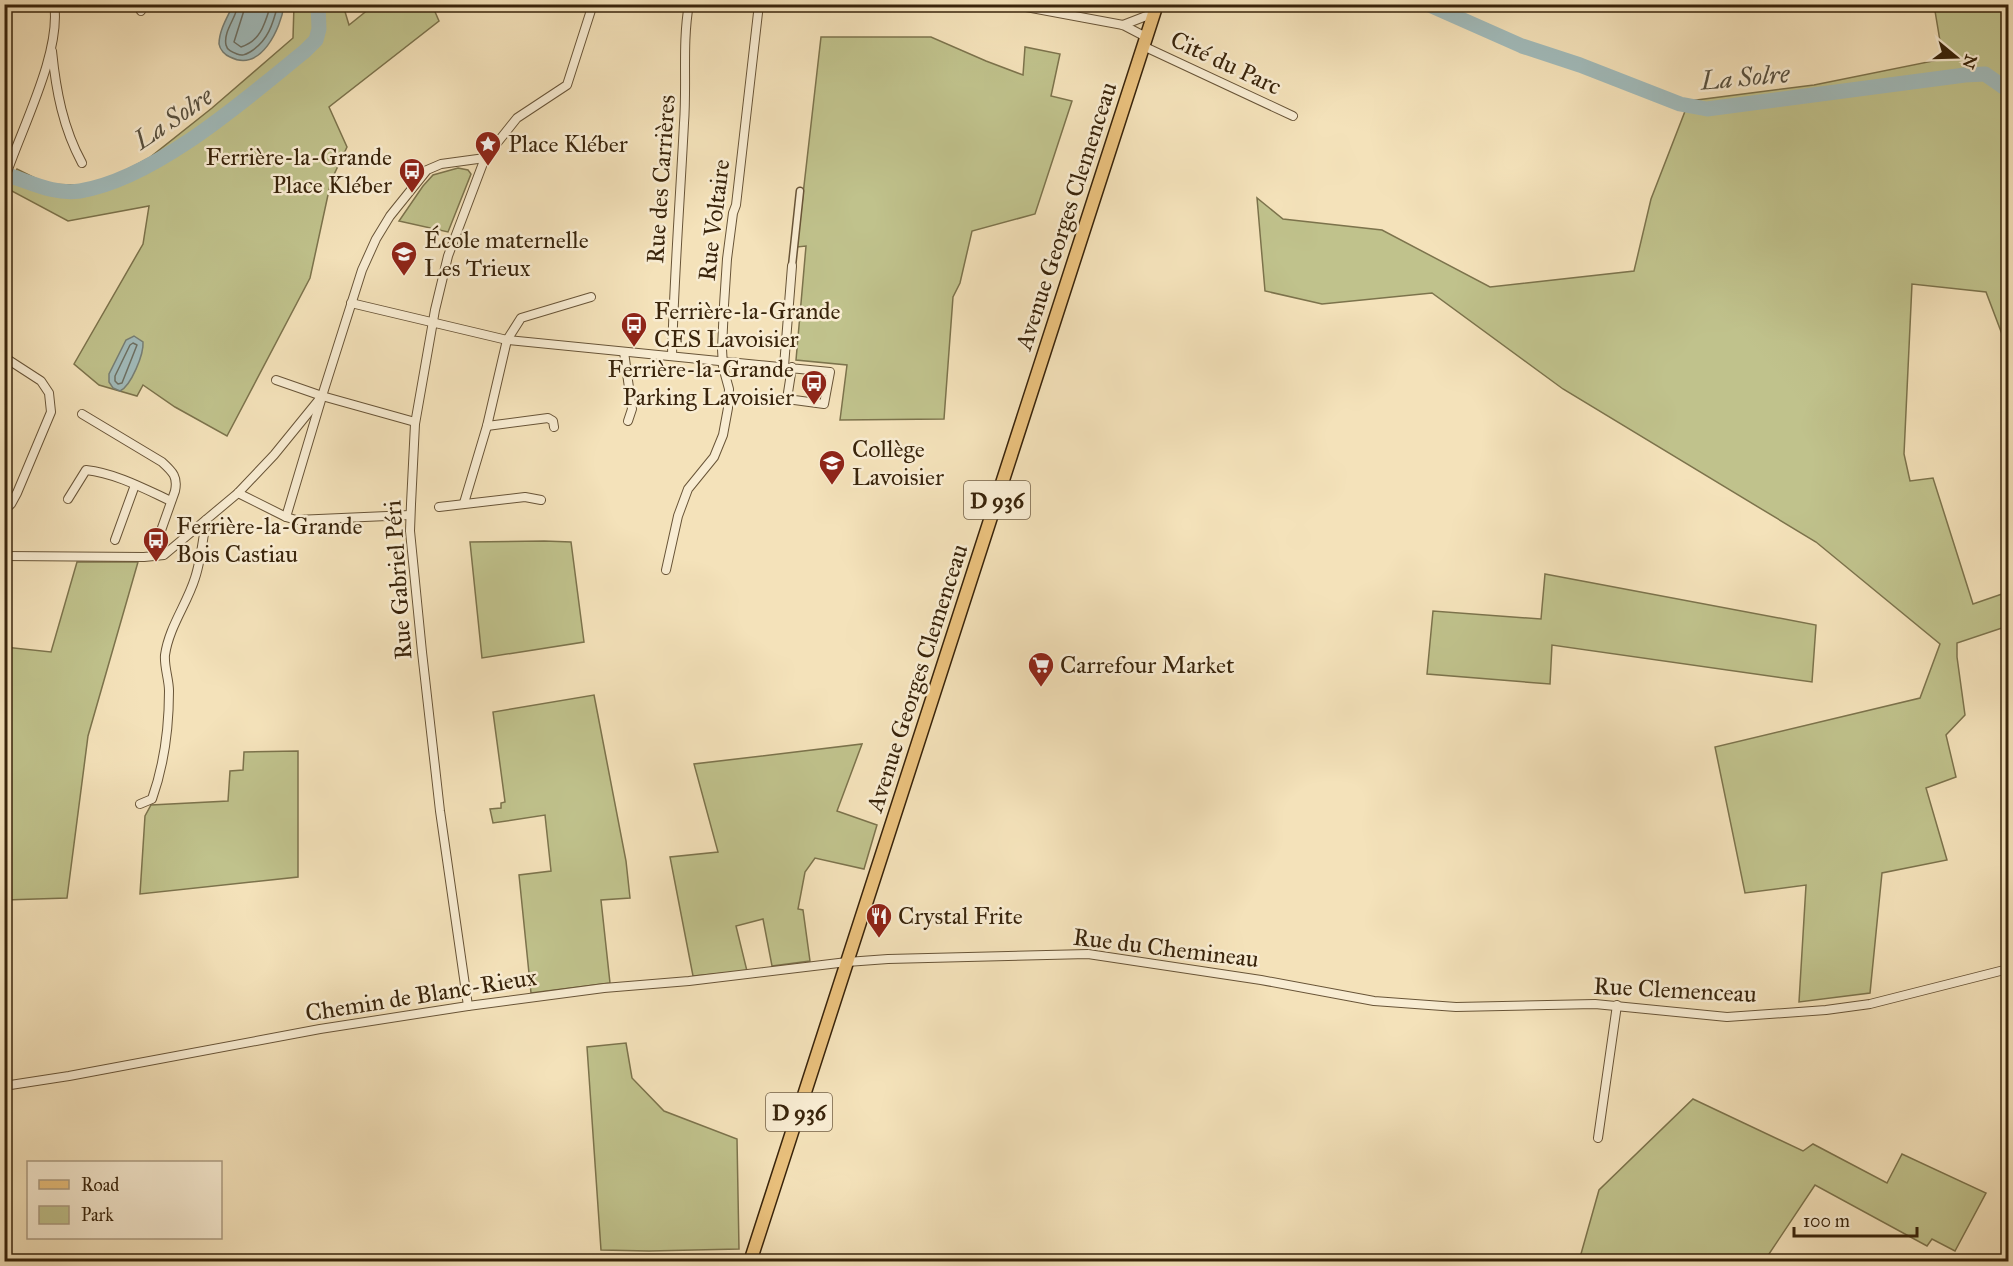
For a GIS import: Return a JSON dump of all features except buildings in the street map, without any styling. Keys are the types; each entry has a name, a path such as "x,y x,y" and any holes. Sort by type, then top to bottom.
{"main road":[{"name":"Avenue Georges Clemenceau","path":"750,1262 1101,182 1155,9"}],"street":[{"path":"54,4 52,47 59,101 70,141 82,163"},
{"name":"Rue Gabriel Péri","path":"468,1006 440,811 422,652 410,515 415,422 448,256 485,158 517,118 567,85 593,4"},
{"name":"Rue des Carrières","path":"672,355 673,293 687,81 686,24 689,4"},
{"name":"Rue Voltaire","path":"666,570 678,516 688,489 714,458 723,435 728,408 729,389 723,360 727,259 759,4"},
{"path":"1010,4 1123,25 1155,9"},
{"name":"Cité du Parc","path":"1123,25 1144,42 1293,116"},
{"path":"6,177 35,101 52,47"},
{"path":"286,517 351,303 376,239 390,216 427,170 441,164 485,158"},
{"path":"351,303 507,340 723,360 788,367 830,372 824,404 787,399 788,367 792,266 800,191"},
{"path":"464,503 487,426 507,340 521,318 591,297"},
{"path":"624,352 632,409 628,421"},
{"path":"4,357 41,381 49,393 51,412 17,493 4,511"},
{"path":"276,380 322,396 415,422"},
{"path":"4,556 164,555 238,494 269,461 322,396"},
{"path":"82,414 173,471 177,481 152,556"},
{"path":"487,426 548,418 553,421 554,428"},
{"path":"68,499 86,470 135,485 171,501"},
{"path":"116,540 135,485"},
{"path":"238,494 297,520 410,515"},
{"path":"439,507 525,497 541,500"},
{"path":"140,804 152,799 164,755 169,690 165,658 178,617 195,580 206,520"},
{"name":"Rue du Chemineau","path":"847,962 949,956 1088,954 1179,966 1335,994"},
{"name":"Chemin de Blanc-Rieux","path":"4,1086 320,1029 468,1006 604,988 689,981 847,962"},
{"name":"Rue Clemenceau","path":"1335,994 1374,1001 1456,1007 1537,1004 1617,1005 1727,1017 1797,1013 1870,1004 2008,969"},
{"path":"1598,1138 1617,1005"}],"green space":[{"path":"294,5 343,5 349,25 374,5 432,5 439,21 329,107 347,147 331,181 310,278 227,436 175,407 143,385 137,396 99,385 74,364 143,244 149,206 68,221 8,189 17,169 47,184 97,186 149,158 212,108 293,38"},
{"path":"1934,5 2008,5 2008,350 1986,292 1912,284 1904,454 1910,481 1933,478 1973,604 2002,594 2008,626 1957,643 1965,715 1946,735 1956,777 1926,788 1947,860 1882,873 1870,993 1799,1002 1806,885 1745,893 1715,747 1920,698 1940,644 1816,542 1563,389 1432,293 1322,304 1265,291 1257,198 1283,219 1382,230 1490,287 1634,271 1651,199 1689,101 1814,85 1943,59"},
{"path":"821,37 931,37 1023,75 1025,47 1060,54 1051,96 1072,101 1035,214 972,231 960,283 953,297 944,419 840,420 847,365 796,360 806,246 797,247"},
{"path":"458,168 468,170 471,174 448,232 399,221 433,175"},
{"path":"470,542 571,542 584,642 482,658"},
{"path":"77,562 138,562 88,736 67,898 5,900 5,647 51,652"},
{"path":"1545,574 1816,625 1812,682 1552,645 1550,684 1427,674 1433,611 1541,619"},
{"path":"594,695 626,861 630,898 601,900 610,983 531,993 519,875 551,871 545,815 493,823 490,809 501,808 501,803 505,802 493,712"},
{"path":"862,744 837,811 877,825 864,869 815,858 805,872 798,909 803,910 810,961 772,966 763,919 736,926 747,971 693,976 670,857 718,852 694,764"},
{"path":"298,751 298,877 140,894 145,816 151,805 228,801 230,771 243,770 244,752"},
{"path":"626,1043 632,1078 664,1111 737,1139 739,1249 601,1250 587,1047"},
{"path":"1693,1099 1803,1151 1813,1144 1887,1183 1902,1154 1986,1193 1955,1251 1932,1239 1927,1246 1815,1185 1765,1260 1767,1261 1579,1261 1599,1190"}],"water":[{"path":"233,5 284,5 279,25 268,46 251,59 241,60 230,57 223,52 219,44 222,28"},
{"path":"134,336 143,342 143,347 136,369 120,391 113,388 109,382 109,374 126,340"}],"waterway":[{"name":"La Solre","path":"4,174 41,187 70,192 109,184 138,171 169,154 228,113 305,51 316,40 319,29 318,4"},
{"name":"La Solre","path":"1427,4 1522,46 1580,65 1680,104 1707,109 1965,75 1985,74 2008,90"}],"place":[{"name":"Place Kléber","path":"488,167"},
{"name":"Ferrière-la-Grande Place Kléber","path":"412,194"},
{"name":"École maternelle Les Trieux","path":"404,277"},
{"name":"Ferrière-la-Grande CES Lavoisier","path":"634,348"},
{"name":"Ferrière-la-Grande Parking Lavoisier","path":"814,406"},
{"name":"Collège Lavoisier","path":"832,486"},
{"name":"Ferrière-la-Grande Bois Castiau","path":"156,563"},
{"name":"Carrefour Market","path":"1041,688"},
{"name":"Crystal Frite","path":"879,939"}]}
